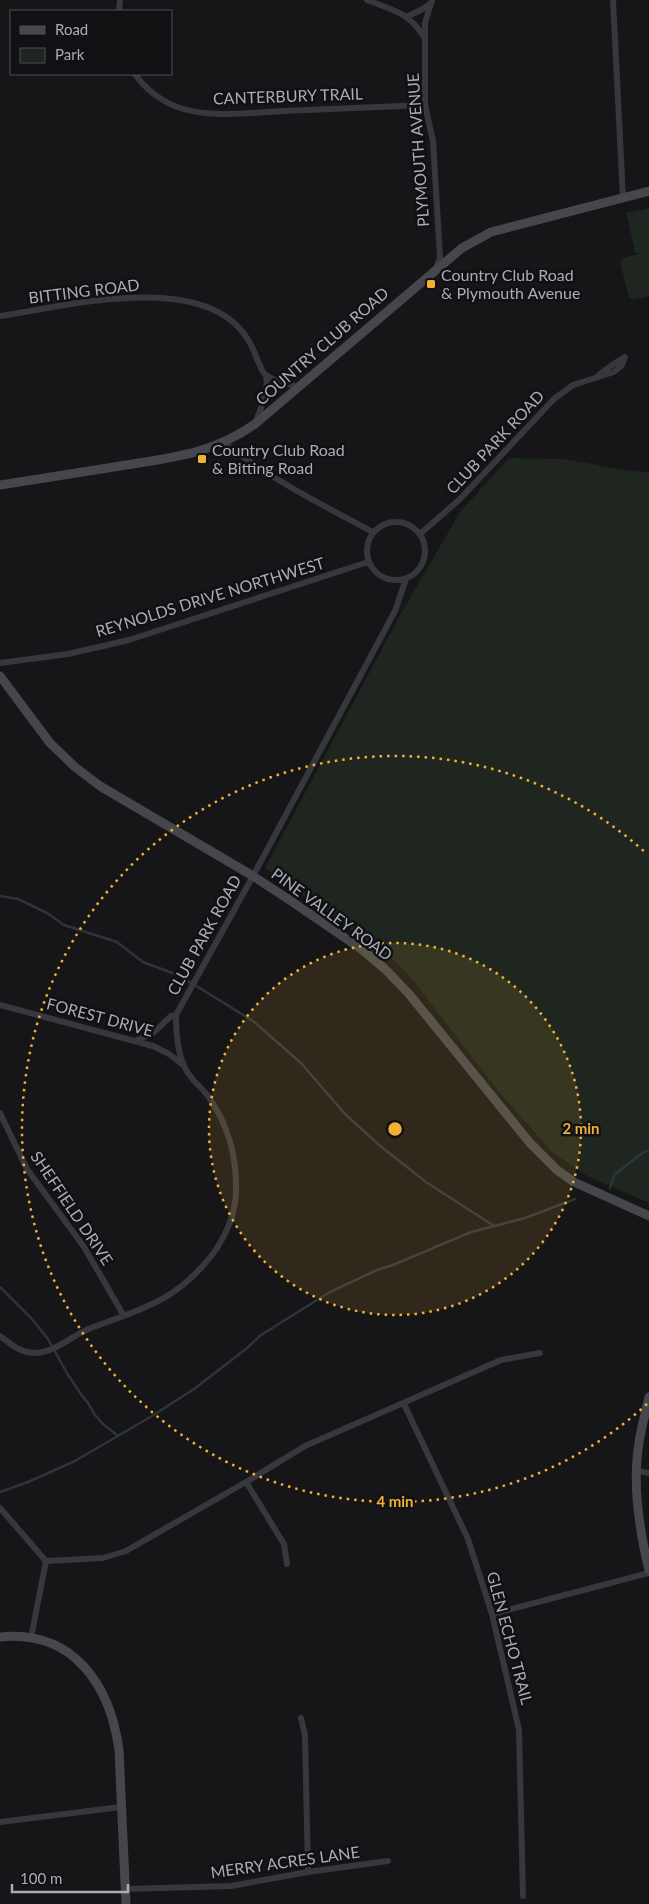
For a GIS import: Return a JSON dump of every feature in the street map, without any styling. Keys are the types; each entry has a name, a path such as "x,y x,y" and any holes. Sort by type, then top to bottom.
{"street":[{"path":"367,0 408,16 418,26 425,38"},
{"path":"614,0 623,198"},
{"path":"408,16 421,10 431,1"},
{"name":"PLYMOUTH AVENUE","path":"431,1 425,23 426,105 433,141 440,257 436,269"},
{"name":"CANTERBURY TRAIL","path":"136,75 148,89 159,97 179,108 200,112 234,114 426,105"},
{"name":"COUNTRY CLUB ROAD","path":"0,485 192,453 224,443 240,435 255,424 462,248 491,232 649,191"},
{"name":"BITTING ROAD","path":"0,316 118,298 157,297 195,302 222,313 246,334 266,375"},
{"name":"CLUB PARK ROAD","path":"420,534 460,499 554,399 573,385 614,372 622,365 625,358"},
{"path":"255,424 265,390 266,375 298,387"},
{"path":"224,443 243,458 268,473 373,532"},
{"path":"390,522 400,522 409,524 420,534 425,548 425,558 421,567 406,579 397,580 380,576 368,562 366,546 373,532 380,526 390,522"},
{"name":"REYNOLDS DRIVE NORTHWEST","path":"0,663 68,654 129,640 368,562"},
{"name":"CLUB PARK ROAD","path":"0,1336 25,1352 43,1352 60,1346 87,1329 124,1316 165,1298 194,1277 226,1235 236,1193 234,1154 229,1137 210,1099 189,1075 186,1068 177,1040 176,1015 395,611 406,579"},
{"name":"PINE VALLEY ROAD","path":"0,676 50,743 75,767 100,786 253,876 360,948 385,969 409,994 530,1143 557,1170 574,1182 649,1216"},
{"name":"FOREST DRIVE","path":"0,1004 160,1048 181,1062 186,1068"},
{"path":"133,1042 153,1033 171,1016 176,1015"},
{"name":"SHEFFIELD DRIVE","path":"0,1113 2,1123 27,1169 84,1247 124,1316"},
{"path":"46,1561 103,1558 126,1551 306,1446 501,1360 540,1353"},
{"path":"492,1614 649,1571 642,1542 637,1492 639,1444 649,1397"},
{"name":"GLEN ECHO TRAIL","path":"404,1404 468,1539 492,1614 519,1730 523,1896"},
{"path":"638,1471 649,1473"},
{"path":"246,1482 284,1544 286,1564"},
{"path":"0,1508 46,1561"},
{"path":"31,1638 46,1561"},
{"path":"0,1637 31,1638 58,1648 73,1657 91,1674 102,1692 116,1729 126,1904"},
{"path":"301,1718 305,1735 308,1872"},
{"path":"0,1822 121,1807"},
{"name":"MERRY ACRES LANE","path":"126,1889 231,1886 308,1872 388,1861"}],"green space":[{"path":"649,208 649,296 633,300 629,298 620,262 623,258 639,254 635,252 626,213"},
{"path":"509,458 563,459 631,471 649,472 649,1203 587,1176 552,1152 500,1093 412,979 395,961 265,868 399,617 460,512"}],"waterway":[{"path":"0,896 18,899 47,913 64,925 117,942 143,962 175,974 253,1021 301,1063 344,1113 379,1145 426,1182 494,1226"},
{"path":"610,1188 614,1175 645,1151 649,1151"},
{"path":"0,1492 75,1461 152,1416 194,1389 261,1335 330,1292 377,1270 471,1232 525,1218 575,1199"},
{"path":"0,1287 31,1318 48,1339 68,1375 95,1415 117,1435"}],"place":[{"name":"Country Club Road & Plymouth Avenue","path":"431,284"},
{"name":"Country Club Road & Bitting Road","path":"202,459"}]}
